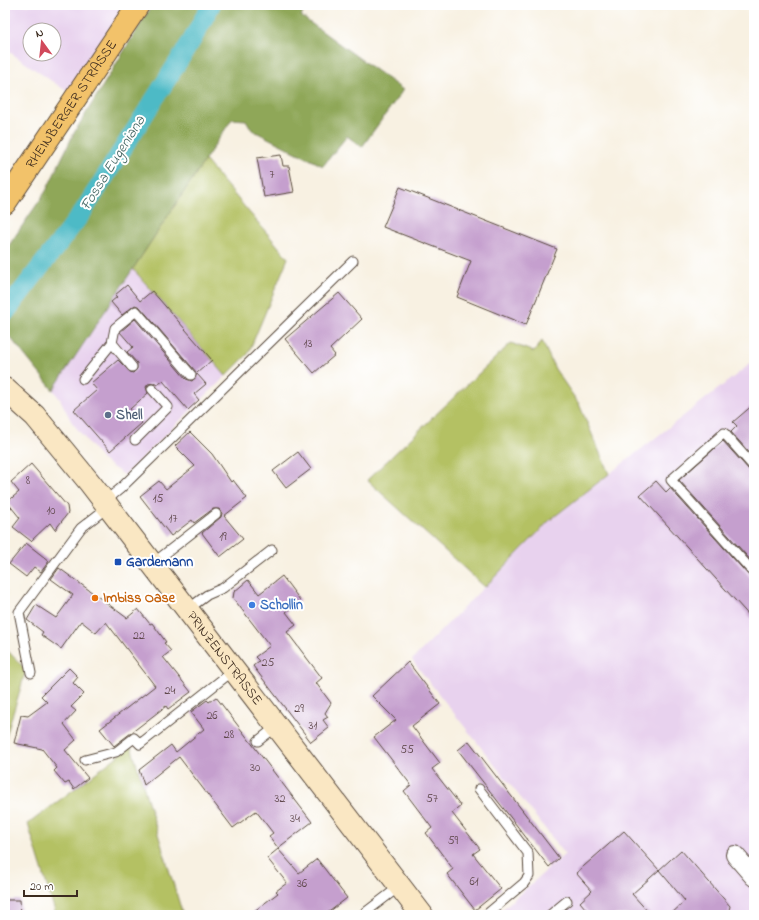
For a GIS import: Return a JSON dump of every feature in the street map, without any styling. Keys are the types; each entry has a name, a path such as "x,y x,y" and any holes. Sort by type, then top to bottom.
{"main road":[{"name":"RHEINBERGER STRASSE","path":"5,202 138,5"},
{"name":"PRINZENSTRASSE","path":"5,389 35,416 106,504 422,915"}],"street":[{"path":"735,855 754,877"}],"lane":[{"path":"31,673 19,612 81,528 353,261"},
{"path":"83,379 112,343 115,328 136,311 191,375"},
{"path":"112,343 132,367"},
{"path":"134,440 168,407 152,389"},
{"path":"754,467 724,433 671,480 754,573"},
{"path":"152,564 216,514"},
{"path":"187,610 207,595 223,588 272,550"},
{"path":"85,760 116,752 134,738 140,744 234,670"},
{"path":"258,741 277,726"},
{"path":"479,789 528,853 529,876 524,884 486,915"},
{"path":"362,915 400,886"},
{"path":"550,915 567,901"}],"shaded area":[{"path":"5,5 138,5 75,97 24,62 62,62 62,22 22,22 22,61 5,49"},
{"path":"133,269 226,376 124,475 102,460 71,421 60,399 53,390"},
{"path":"754,361 754,915 496,915 565,854 412,660 550,520"}],"green space":[{"path":"152,5 308,5 301,16 403,90 362,147 347,136 323,166 252,130 246,120 232,119 53,390 5,331 5,251 46,191 74,133"},
{"path":"205,160 288,258 248,354 226,376 133,269"},
{"path":"542,341 555,369 579,404 609,474 550,520 485,587 367,480 511,343 534,352"},
{"path":"5,648 26,670 5,740"},
{"path":"131,746 183,915 56,915 28,824"}],"building":[{"path":"281,155 283,166 289,166 294,192 264,197 257,158"},
{"path":"400,187 557,249 526,325 457,297 471,261 383,227"},
{"path":"127,285 140,301 152,291 212,360 197,373 140,307 135,305 122,315 111,302 117,297 115,295"},
{"path":"339,293 362,319 330,349 335,355 314,373 285,339"},
{"path":"135,319 186,379 192,381 197,374 206,384 194,394 199,400 188,410 163,381 157,385 154,383 148,384 146,387 148,393 130,409 142,423 110,451 74,410 97,390 91,383 118,360 130,372 133,373 137,369 137,363 127,352 133,347 120,332"},
{"path":"754,404 754,458 731,432 737,426 733,422"},
{"path":"190,432 212,454 231,482 233,480 247,498 224,516 243,539 220,557 202,533 221,517 222,513 219,509 213,509 194,523 192,520 171,536 140,496 159,481 166,489 195,466 175,446"},
{"path":"723,441 750,471 754,473 754,564 679,480"},
{"path":"298,452 311,469 286,488 273,471"},
{"path":"31,464 67,506 68,513 55,530 50,523 31,541 13,527 20,518 7,502 19,492 11,482"},
{"path":"656,481 666,492 670,488 750,577 754,579 754,621 640,495"},
{"path":"26,543 49,561 41,572 34,567 26,577 9,564"},
{"path":"59,568 127,618 138,609 150,624 152,623 166,642 164,643 171,651 163,657 191,692 168,709 166,706 114,746 100,729 155,686 106,622 96,633 81,621 61,649 41,635 43,632 27,620 36,605 56,618 73,595 51,579"},
{"path":"282,576 300,600 286,612 296,625 287,632 322,678 316,683 331,703 325,713 328,717 323,720 329,728 311,742 253,666 259,661 255,657 270,646 233,598 234,592 248,580 259,594"},
{"path":"408,662 440,704 412,726 440,763 432,769 461,806 452,813 480,849 473,854 501,889 475,910 447,874 453,869 426,833 432,828 404,791 411,785 374,737 396,720 372,696"},
{"path":"69,668 78,677 73,683 84,694 71,707 76,711 64,724 76,740 65,750 88,778 74,789 69,782 65,784 54,771 57,768 42,749 14,743 21,715 28,716 47,702 41,696"},
{"path":"216,697 312,822 278,848 269,836 273,833 256,811 233,828 179,757 144,785 139,770 171,745 176,752 204,729 191,712 207,700 209,702"},
{"path":"469,741 559,858 549,867 458,750"},
{"path":"624,831 659,870 632,894 651,915 591,915 580,902 592,891 576,873"},
{"path":"278,849 299,873 317,859 347,898 325,915 249,915 278,893 276,891 287,883 267,858"},
{"path":"681,850 730,906 728,915 670,915 685,901 659,870"},
{"path":"5,900 20,900 21,915 5,915"}],"waterway":[{"name":"Fossa Eugeniana","path":"5,313 82,213 192,40 211,5"}],"place":[{"name":"Shell","path":"108,415"},
{"name":"Gardemann","path":"118,562"},
{"name":"Imbiss Oase","path":"95,598"},
{"name":"Schollin","path":"252,605"}]}
